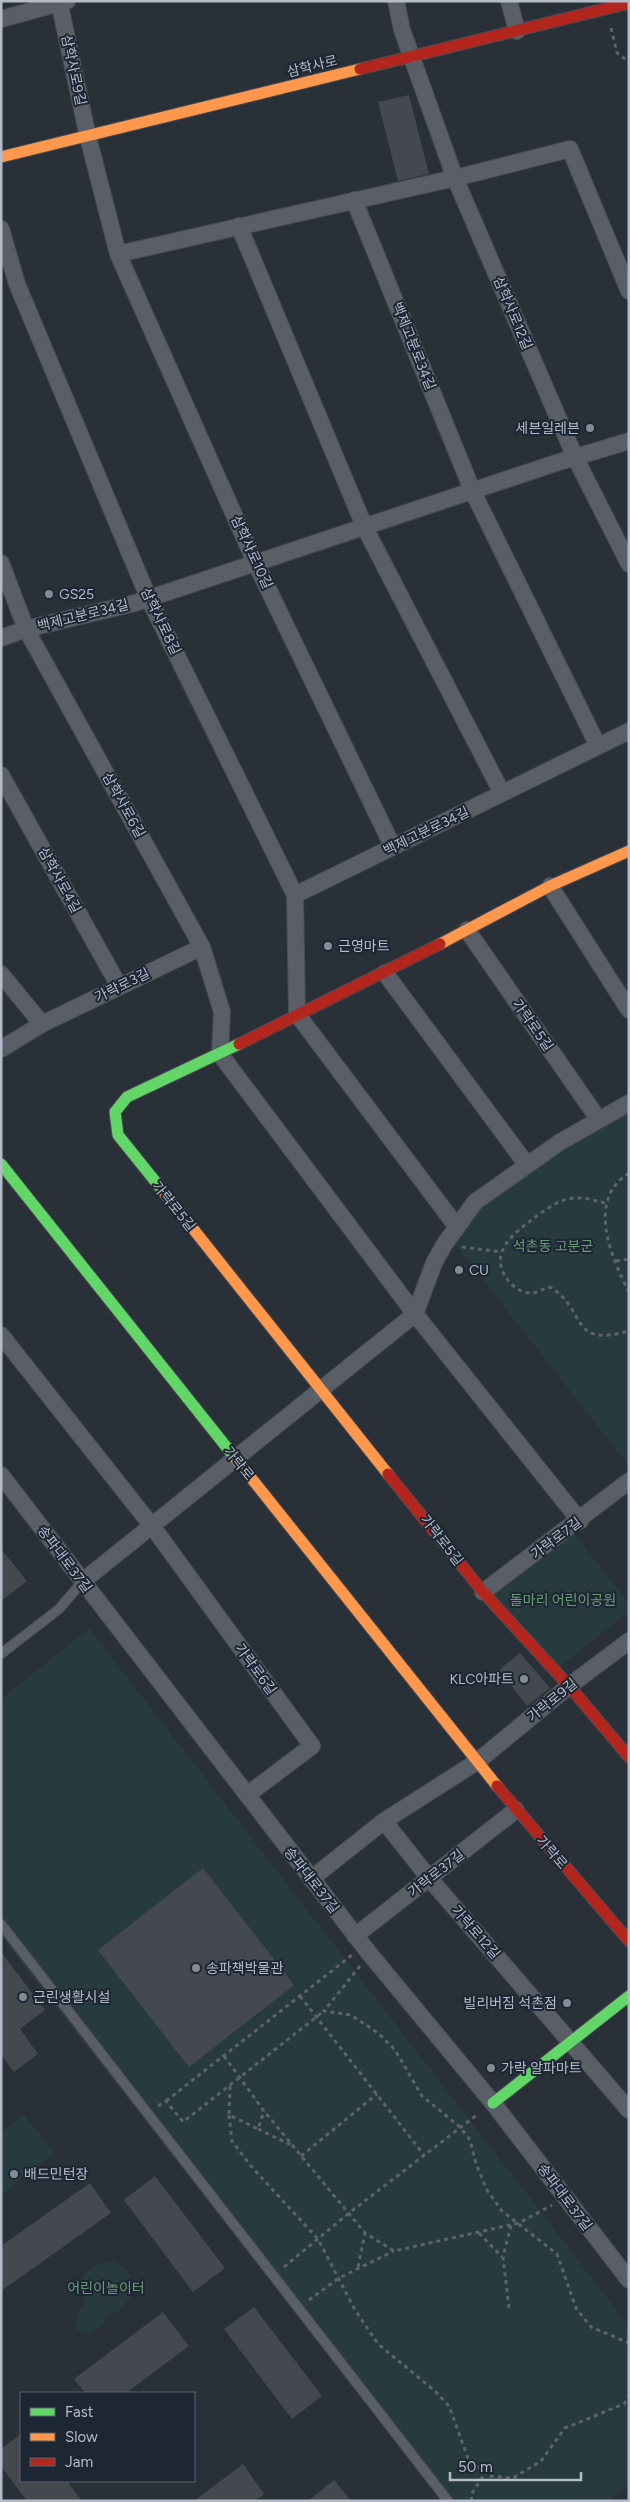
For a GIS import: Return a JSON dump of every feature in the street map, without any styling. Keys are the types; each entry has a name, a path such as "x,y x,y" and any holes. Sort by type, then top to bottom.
{"street":[{"name":"삼학사로12길","path":"396,1 402,30 413,56 455,178 575,457 629,564"},
{"path":"509,1 517,31"},
{"name":"삼학사로9길","path":"1,19 62,2 88,137"},
{"name":"삼학사로","path":"1,157 629,3"},
{"name":"삼학사로10길","path":"88,137 118,254 256,564 393,846"},
{"path":"118,254 455,178 570,149 629,291"},
{"name":"백제고분로34길","path":"354,200 473,492 598,746"},
{"path":"239,226 366,528 502,793"},
{"name":"삼학사로8길","path":"1,229 17,284 149,599 295,894 297,1014"},
{"name":"백제고분로34길","path":"1,638 26,629 149,599 575,457 629,441"},
{"name":"삼학사로6길","path":"1,563 26,629 202,946 222,1012 220,1054"},
{"name":"백제고분로34길","path":"295,894 629,731"},
{"name":"삼학사로4길","path":"1,775 119,986"},
{"name":"가락로5길","path":"629,851 550,886 385,973 297,1014 220,1054 127,1096 115,1112 118,1135 483,1592 569,1686 629,1756"},
{"path":"550,886 629,1010"},
{"name":"가락로5길","path":"467,930 599,1120"},
{"name":"가락로3길","path":"1,1049 42,1024 202,946"},
{"path":"385,973 527,1165"},
{"path":"1,974 42,1024"},
{"path":"297,1014 457,1227"},
{"path":"220,1054 415,1314 580,1520"},
{"path":"83,1581 415,1314 434,1263 444,1245 476,1202 560,1142 629,1103"},
{"name":"가락로","path":"1,1164 516,1810 629,1941"},
{"name":"가락로6길","path":"1,1335 152,1526 312,1746 246,1795"},
{"name":"송파대로37길","path":"1,1475 311,1879 360,1947 492,2103 629,2280"},
{"name":"가락로7길","path":"483,1592 629,1481"},
{"name":"가락로9길","path":"478,1761 569,1686 629,1640"},
{"path":"311,1879 384,1821 478,1761"},
{"name":"가락로37길","path":"360,1947 429,1878 516,1810"},
{"name":"가락로12길","path":"384,1821 429,1878 629,2110"},
{"path":"492,2103 629,1996"}],"lane":[{"path":"1,1654 59,1609 83,1581"},
{"path":"1,1924 448,2501"}],"path":[{"path":"607,9 617,53 629,62"},
{"path":"629,1174 614,1186 605,1203 608,1233 616,1262 629,1292"},
{"path":"605,1203 584,1198 561,1201 513,1234 502,1252 502,1270 509,1282 518,1289 531,1294 548,1287 553,1289 566,1299 580,1324 593,1335 608,1336 629,1331"},
{"path":"444,1245 502,1252"},
{"path":"616,1262 629,1259"},
{"path":"158,2106 224,2056 360,1947"},
{"path":"166,2101 183,2122 230,2086 324,2011 360,1947"},
{"path":"300,1996 424,2155"},
{"path":"324,2011 351,2015 378,2033 395,2050 422,2096 460,2127 470,2140 476,2164 487,2190 502,2211 556,2254 576,2308 591,2327 629,2343"},
{"path":"224,2056 264,2111 365,2233 394,2250"},
{"path":"230,2086 229,2115 232,2141 250,2165 318,2239 354,2310 378,2344 435,2391 448,2406 468,2458 485,2473 489,2476 513,2478 541,2462 565,2428 624,2404 629,2396"},
{"path":"301,2156 377,2094"},
{"path":"284,2267 349,2213 492,2103"},
{"path":"258,2129 264,2111"},
{"path":"229,2115 294,2147"},
{"path":"309,2300 339,2278 394,2250 519,2223 564,2196"},
{"path":"509,2308 502,2257 511,2225"},
{"path":"478,2232 502,2257"},
{"path":"358,2268 365,2233"},
{"path":"472,2501 471,2495 485,2473"}],"green space":[{"name":"석촌동 고분군","path":"629,1107 629,1466 451,1239 478,1204"},
{"name":"돌마리 어린이공원","path":"572,1531 629,1603 629,1612 555,1670 491,1591"},
{"path":"89,1628 629,2326 629,2484 607,2501 442,2501 1,1937 1,1699"},
{"name":"배드민턴장","path":"24,2115 54,2153 1,2195 1,2132"},
{"name":"어린이놀이터","path":"114,2261 128,2271 134,2293 119,2311 105,2315 104,2325 86,2334 76,2329 77,2312 86,2305 81,2294 83,2275 97,2264"}],"building":[{"path":"409,95 429,174 398,181 378,102"},
{"path":"1,1549 27,1581 1,1601"},
{"name":"KLC아파트","path":"520,1653 550,1688 527,1706 499,1670"},
{"name":"송파책박물관","path":"203,1868 294,1985 189,2067 98,1950"},
{"path":"1,1952 45,2010 20,2029 38,2054 14,2072 1,2055"},
{"path":"155,2176 225,2268 193,2292 124,2200"},
{"path":"90,2183 111,2213 1,2291 1,2246"},
{"path":"254,2307 322,2396 292,2419 224,2329"},
{"path":"163,2312 189,2346 127,2392 84,2392 74,2379"},
{"path":"20,2435 20,2482 68,2482 82,2501 27,2501 1,2466 1,2449"},
{"path":"243,2464 264,2494 255,2501 194,2501"},
{"path":"334,2480 351,2501 308,2501"}],"traffic: fast":[{"path":"163,1191 118,1135 115,1112 127,1097 239,1044"},
{"path":"1,1164 236,1459"},
{"path":"493,2103 629,1996"}],"traffic: slow":[{"path":"1,157 360,69"},
{"path":"440,944 550,886 629,851"},
{"path":"163,1191 388,1474"},
{"path":"236,1459 497,1786"}],"traffic: jam":[{"path":"360,69 629,3"},
{"path":"239,1044 440,944"},
{"path":"388,1474 483,1592 569,1686 629,1757"},
{"path":"497,1786 629,1941"}],"place":[{"name":"세븐일레븐","path":"590,428"},
{"name":"GS25","path":"49,594"},
{"name":"근영마트","path":"328,946"},
{"name":"CU","path":"459,1270"},
{"name":"KLC아파트","path":"524,1679"},
{"name":"송파책박물관","path":"196,1968"},
{"name":"근린생활시설","path":"23,1997"},
{"name":"빌리버짐 석촌점","path":"567,2003"},
{"name":"가락 알파마트","path":"491,2068"},
{"name":"배드민턴장","path":"14,2174"}]}
